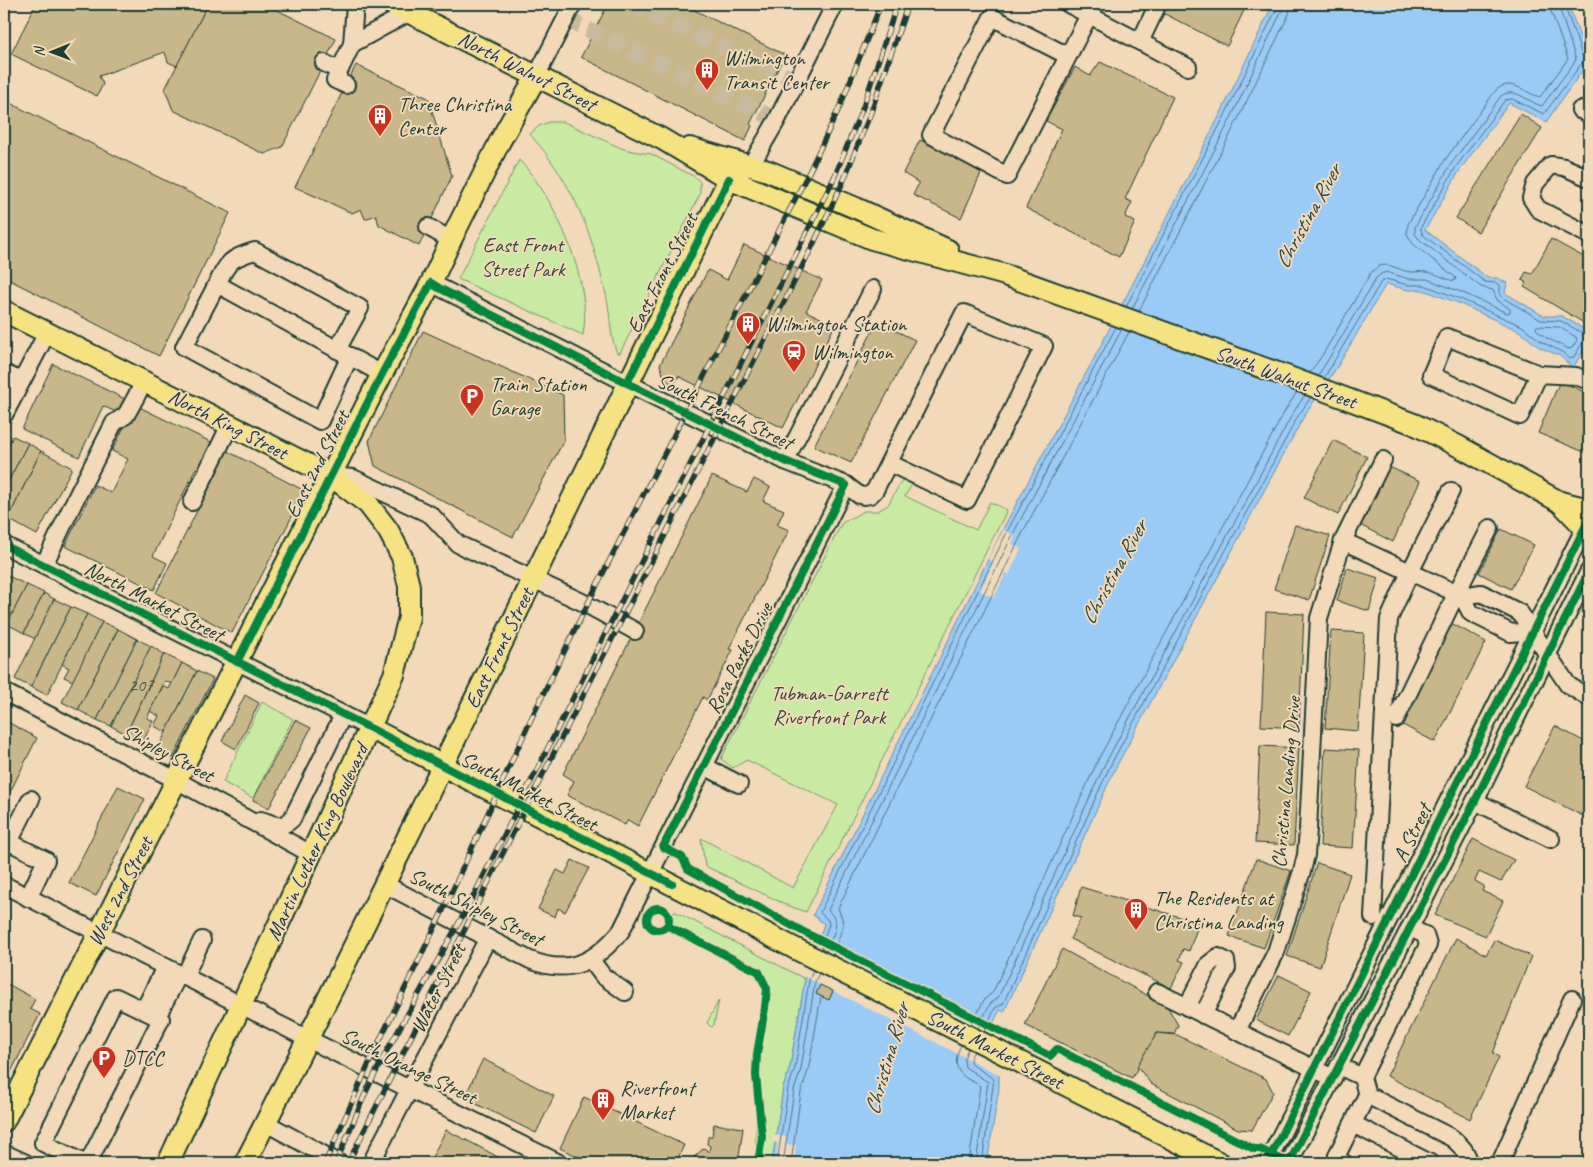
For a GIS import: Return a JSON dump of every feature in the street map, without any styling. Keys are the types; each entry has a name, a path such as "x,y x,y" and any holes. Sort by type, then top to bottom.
{"main road":[{"name":"North Walnut Street","path":"401,8 662,139 729,179 844,227"},
{"name":"East 2nd Street","path":"237,662 382,374 430,284 500,141 536,77"},
{"name":"North Walnut Street","path":"662,139 773,172 856,208"},
{"name":"East Front Street","path":"442,766 627,383 729,179"},
{"name":"South Walnut Street","path":"856,208 1002,274 1414,424 1560,502 1588,521"},
{"name":"South Walnut Street","path":"844,227 872,239 1002,274"},
{"name":"North King Street","path":"4,311 331,476"},
{"name":"Martin Luther King Boulevard","path":"168,1163 370,728 394,675 402,648 409,617 408,586 402,557 388,530 368,504 331,476"},
{"name":"West 2nd Street","path":"4,1121 237,662"},
{"name":"South Market Street","path":"370,728 794,948 1042,1072 1196,1158 1220,1163"},
{"path":"245,1163 442,766"}],"street":[{"path":"324,63 343,78 352,44 355,4"},
{"name":"East 2nd Street","path":"536,77 573,4"},
{"path":"729,179 751,165 777,120 835,4"},
{"path":"1068,4 1188,66"},
{"path":"1140,42 1158,4"},
{"path":"352,44 401,8"},
{"path":"1068,56 992,17 931,135 1008,176 1089,15"},
{"path":"1589,178 1564,166 1551,165 1535,184 1531,198 1538,209 1589,236"},
{"path":"428,227 451,240"},
{"path":"255,251 360,308 320,421 184,347 217,284 227,264 240,256 255,251"},
{"path":"217,284 382,374"},
{"name":"South French Street","path":"430,284 785,461 846,485 859,496 870,495 875,490 889,463"},
{"path":"785,461 872,289"},
{"path":"964,313 1044,346 967,500 889,463 964,313"},
{"path":"4,415 47,333"},
{"path":"1539,374 1520,416 1431,375 1447,337 1539,374 1576,376 1589,381"},
{"path":"4,373 21,381"},
{"path":"44,565 114,423 126,415 144,382"},
{"path":"192,502 230,425"},
{"name":"Christina Landing Drive","path":"1237,1031 1276,952 1302,871 1306,855 1318,628 1323,604 1343,541 1382,460"},
{"name":"North King Street","path":"331,476 352,478 431,515 458,544 582,602 634,631"},
{"name":"Rosa Parks Drive","path":"650,873 846,485"},
{"path":"1373,916 1389,618 1451,491"},
{"name":"A Street","path":"1268,1163 1588,521"},
{"path":"1396,719 1459,595 1490,528"},
{"path":"1343,541 1459,595 1481,593 1520,613 1568,685 1589,698"},
{"name":"North Market Street","path":"4,545 370,728"},
{"name":"A Street","path":"1289,1163 1475,801 1589,572"},
{"path":"1459,595 1471,613 1511,633 1533,631"},
{"name":"Shipley Street","path":"4,692 176,780 311,854"},
{"path":"221,805 279,826 286,824 292,819 343,715"},
{"path":"704,766 739,784"},
{"path":"28,898 46,860 10,842 31,799"},
{"path":"1475,801 1551,840"},
{"name":"South Shipley Street","path":"384,884 530,960 544,966 558,967 573,966 591,960 607,948 621,931 650,873"},
{"name":"South Orange Street","path":"4,885 98,934 560,1163"},
{"path":"1344,1163 1339,1161 1337,1155 1367,1095 1362,1077 1428,944 1425,935 1410,928"},
{"path":"150,1014 197,938"},
{"name":"Water Street","path":"371,1163 488,938"},
{"path":"1187,1007 1210,964 1218,957 1222,958 1226,961 1227,968 1203,1015"},
{"path":"591,960 603,976 625,992"},
{"path":"1157,992 1315,1069 1362,1077"},
{"path":"33,1163 116,997 161,1019 88,1163"},
{"path":"1500,1163 1572,999"},
{"path":"1367,1095 1452,1138 1468,1155 1469,1163"},
{"path":"266,1123 339,1163"},
{"path":"1353,1124 1430,1163"},
{"path":"43,1143 84,1163"},
{"path":"4,1152 26,1163"}],"green space":[{"name":"East Front Street Park","path":"549,122 564,122 621,148 651,154 695,177 700,182 700,194 620,353 617,353 614,343 605,291 583,217 569,188 530,134 539,126"},
{"name":"East Front Street Park","path":"519,160 546,195 568,242 577,267 582,291 585,314 583,335 458,279"},
{"name":"Tubman-Garrett Riverfront Park","path":"906,473 916,478 905,496 976,530 990,502 1007,510 806,912 789,906 705,866 701,838 793,888 838,805 747,760 733,768 721,759 842,523 864,511 878,511 888,505"},
{"path":"262,702 293,719 253,798 223,782"},
{"path":"676,912 805,979 790,1067 783,1088 772,1163 755,1163 757,1061 767,989 759,973 668,926 668,913"},
{"path":"719,1000 714,1025 711,1027 707,1023"}],"water":[{"name":"Christina River","path":"1273,4 1568,4 1589,61 1546,122 1509,103 1460,170 1425,230 1488,278 1497,278 1507,283 1505,293 1544,316 1562,316 1589,332 1589,341 1573,368 1560,356 1539,347 1519,331 1456,302 1423,290 1408,290 1386,284 1339,364 1303,418 1115,769 1004,1012 1000,1010 974,1060 999,1074 999,1088 987,1163 772,1163 783,1088 790,1067 805,979 824,924 813,915 1005,525 1099,349 1220,115"}],"pier":[{"path":"1003,530 1015,536 1012,544 1021,549 1009,575 1006,573 994,598 980,591 993,563 988,559"},
{"path":"818,935 995,1024 978,1060 1001,1072 1002,1076 803,976"},
{"path":"773,1135 787,1137 786,1144 796,1145 794,1163 775,1163 778,1143 772,1142"}],"building":[{"path":"36,4 208,4 177,66 168,62 165,52 99,76 103,84 97,96 11,54"},
{"path":"208,4 265,4 336,39 282,147 264,154 173,110 165,89"},
{"name":"Wilmington Transit Center","path":"608,4 682,4 785,55 750,124 752,126 745,141 581,57"},
{"path":"1168,4 1247,4 1227,46 1163,13"},
{"path":"1100,62 1173,97 1125,199 1132,202 1125,217 1135,222 1119,257 1026,208 1062,129 1046,121 1075,67 1090,76"},
{"name":"Three Christina Center","path":"356,65 428,98 452,176 419,246 379,225 376,215 365,219 361,209 352,213 295,187"},
{"path":"4,100 230,213 159,356 4,277"},
{"path":"1521,114 1542,128 1478,232 1456,218"},
{"path":"920,140 982,171 961,218 913,195 919,183 903,173"},
{"path":"1551,239 1589,260 1589,326 1524,287 1527,283 1522,280 1526,272 1532,274"},
{"name":"Wilmington Station","path":"744,245 822,280 806,311 835,325 783,428 678,376 674,385 665,380 660,365 708,270 727,280"},
{"path":"877,322 915,340 851,463 814,446"},
{"name":"Train Station Garage","path":"423,331 563,395 564,440 513,537 375,466 369,441"},
{"path":"53,364 127,400 120,414 103,406 79,457 22,429"},
{"path":"1560,381 1589,394 1589,454 1538,433"},
{"path":"135,405 215,444 202,472 196,468 153,556 167,563 154,590 65,546 95,485 111,493 128,459 112,451"},
{"path":"13,436 28,443 4,490 4,454"},
{"path":"1333,440 1367,457 1338,515 1304,498"},
{"path":"28,443 41,451 8,519 4,517 4,490"},
{"path":"41,451 72,468 37,535 8,519"},
{"path":"227,451 305,491 232,633 156,593"},
{"path":"1387,466 1420,481 1393,542 1358,524"},
{"path":"712,476 747,492 754,479 770,487 763,501 784,510 777,525 789,530 729,649 733,650 707,700 703,697 638,826 628,820 625,825 567,795 574,781 563,774"},
{"path":"1295,525 1330,536 1309,600 1274,589"},
{"path":"1501,529 1534,545 1511,589 1479,573"},
{"path":"1347,568 1379,578 1369,611 1337,601"},
{"path":"4,574 27,585 7,624 4,623"},
{"path":"27,585 44,593 24,633 7,624"},
{"path":"44,593 54,599 35,639 24,633"},
{"path":"54,599 71,607 31,687 15,679"},
{"path":"71,607 87,614 47,695 31,687"},
{"path":"1266,612 1304,614 1299,728 1261,726"},
{"path":"87,614 102,622 73,681 64,677 69,668 62,664"},
{"path":"102,622 118,629 78,710 62,702"},
{"path":"1451,623 1486,642 1435,742 1401,724"},
{"path":"118,629 137,639 97,720 78,710"},
{"path":"1331,631 1364,633 1358,731 1325,728"},
{"path":"137,639 151,646 111,726 97,720"},
{"path":"151,646 164,654 126,734 111,726"},
{"path":"164,654 182,663 172,684 165,681 147,718 153,721 143,742 126,734"},
{"path":"182,663 197,671 166,732 154,726 159,716 150,711 163,686 169,689"},
{"path":"197,671 213,679 173,758 157,750"},
{"path":"245,695 259,703 236,749 222,741"},
{"path":"4,720 37,738 4,804"},
{"path":"295,720 311,728 269,808 253,800"},
{"path":"1555,726 1589,744 1589,819 1524,786"},
{"path":"1260,746 1299,748 1294,845 1255,843"},
{"path":"1325,748 1359,750 1353,848 1320,846"},
{"path":"118,786 145,799 96,896 69,883"},
{"path":"1473,839 1514,860 1501,882 1479,872 1475,881 1484,886 1482,891 1503,901 1486,936 1435,915"},
{"path":"1256,859 1291,871 1264,948 1229,936"},
{"path":"572,860 589,868 565,912 558,908 555,917 538,909 557,870 565,874"},
{"path":"1317,863 1350,874 1320,967 1287,956"},
{"name":"The Residents at Christina Landing","path":"1081,887 1199,923 1189,951 1183,949 1179,960 1184,962 1171,988 1070,939 1081,918 1073,916"},
{"path":"1456,938 1486,955 1494,940 1531,956 1493,1053 1499,1057 1470,1119 1387,1076"},
{"path":"1062,949 1167,1006 1178,1025 1174,1034 1157,1033 1132,1078 1025,1025"},
{"path":"1279,975 1311,991 1288,1036 1256,1020"},
{"path":"4,982 35,999 30,1009 40,1014 4,1086"},
{"path":"820,985 833,991 829,1000 816,994"},
{"path":"1157,1033 1177,1035 1266,1079 1273,1092 1252,1130 1238,1129 1151,1084 1137,1066"},
{"path":"483,1059 554,1096 536,1133 464,1098"},
{"name":"Riverfront Market","path":"584,1097 684,1145 676,1163 591,1163 560,1148"},
{"path":"714,1124 743,1128 738,1163 695,1163 694,1157 704,1148 709,1152 708,1137 712,1136"},
{"path":"446,1130 472,1143 509,1163 429,1163"}],"tunnel":[{"path":"630,4 797,81"},
{"path":"566,19 777,120"}],"railway":[{"path":"325,1163 375,1050 450,896 532,717 598,583 810,170 841,104 881,4"},
{"path":"336,1163 365,1094 384,1056 470,903 834,178 863,107 897,4"},
{"path":"348,1163 512,835 811,249 843,182 871,112 908,4"}],"cycle path":[{"path":"627,383 729,179"},
{"path":"237,662 382,374 431,283 785,461 846,485 663,847 682,857 688,869 802,931 1050,1056 1057,1049 1254,1149 1260,1149 1289,1163"},
{"path":"1271,1155 1589,519"},
{"path":"4,545 370,728 672,884"},
{"path":"1289,1163 1475,801 1589,571"},
{"path":"658,908 666,911 669,919 666,927 658,930 650,927 647,919 650,911 658,908"},
{"path":"668,926 759,972 767,989 757,1054 756,1075 762,1137 758,1163"}],"place":[{"name":"Wilmington Transit Center","path":"707,91"},
{"name":"Three Christina Center","path":"380,137"},
{"name":"Wilmington Station","path":"748,345"},
{"name":"Wilmington","path":"794,373"},
{"name":"Train Station Garage","path":"472,417"},
{"name":"The Residents at Christina Landing","path":"1136,931"},
{"name":"DTCC","path":"104,1079"},
{"name":"Riverfront Market","path":"603,1121"}]}
